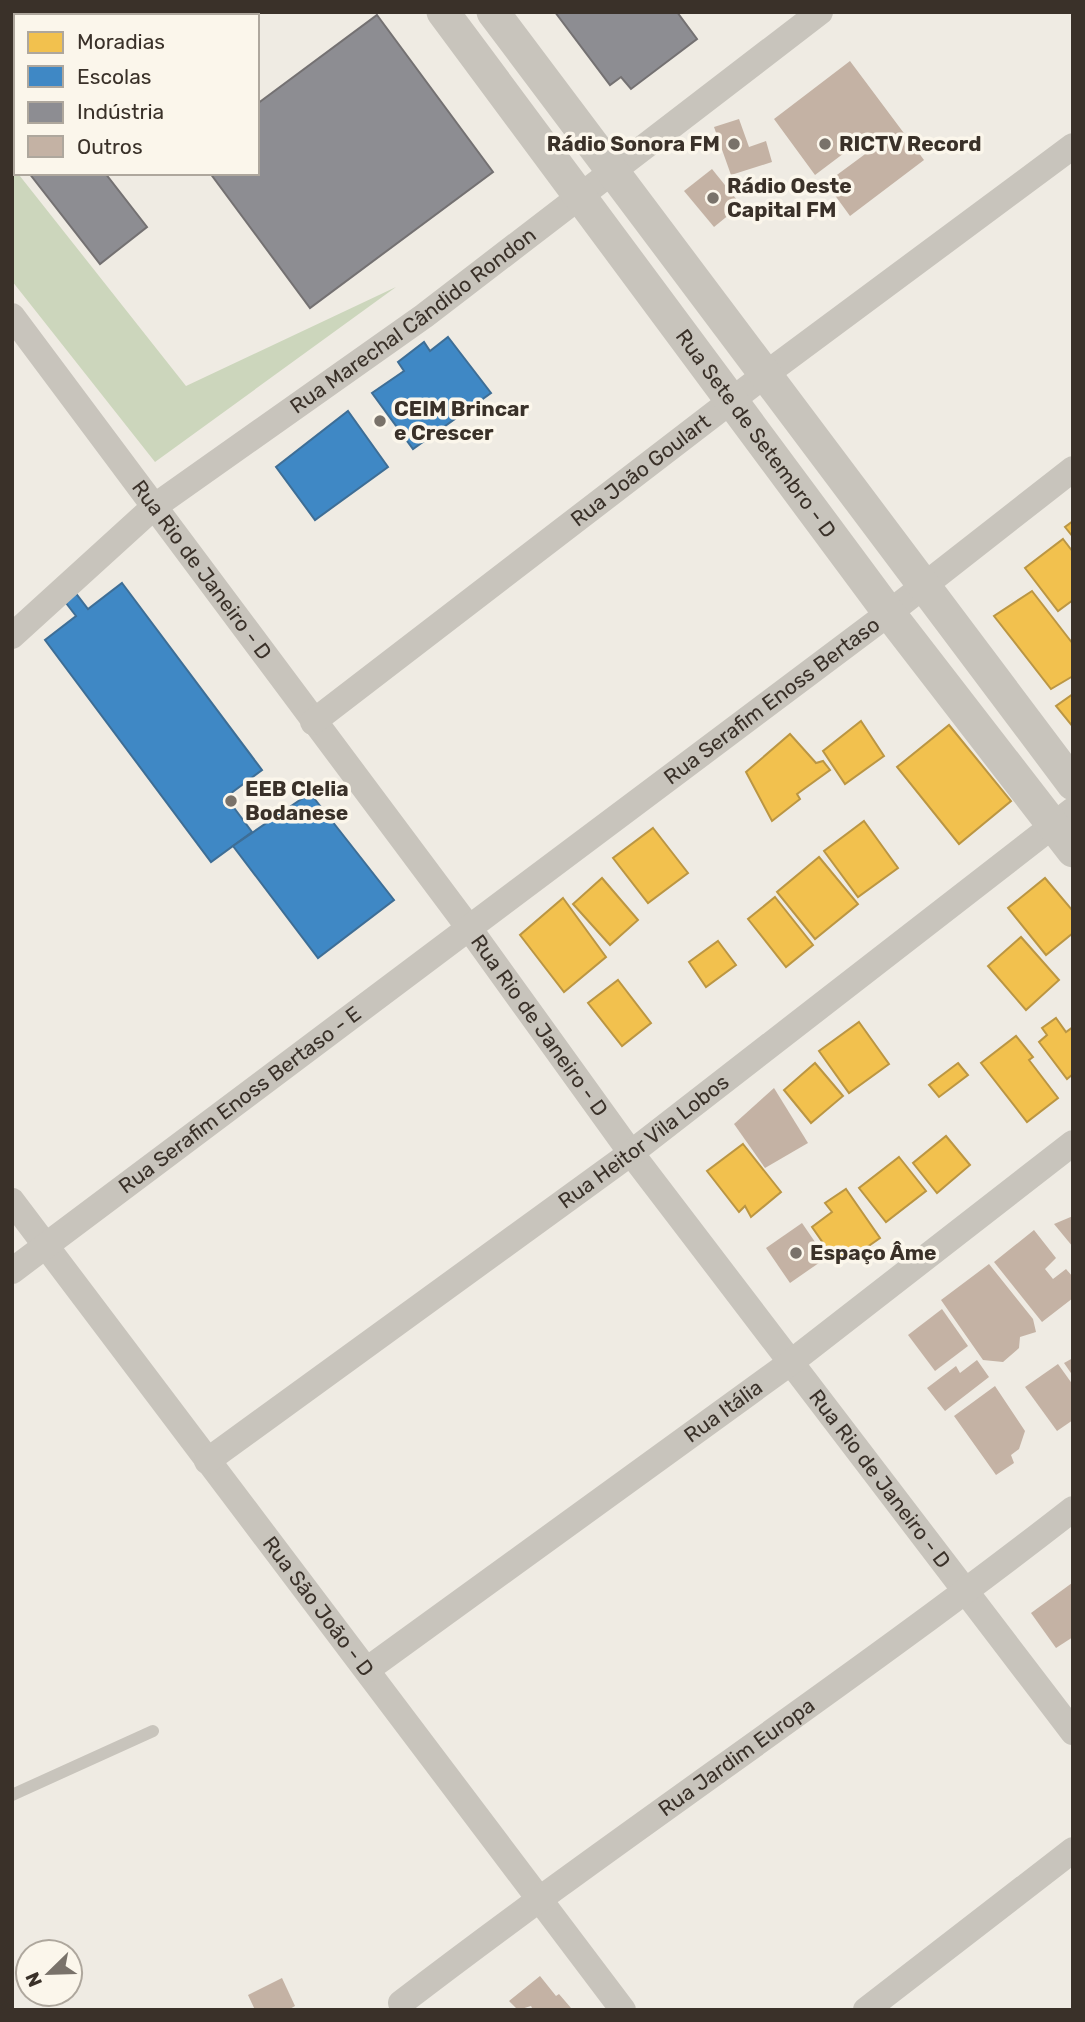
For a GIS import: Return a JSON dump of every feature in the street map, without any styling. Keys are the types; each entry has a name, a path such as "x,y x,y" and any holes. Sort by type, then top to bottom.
{"street":[{"name":"Rua Sete de Setembro - D","path":"443,12 889,613 1063,817 1073,851"},
{"name":"Rua Sete de Setembro - D","path":"493,12 525,51 612,172 925,584 1073,784"},
{"name":"Rua Marechal Cândido Rondon","path":"12,636 155,506 424,316 820,12"},
{"path":"492,75 525,51"},
{"name":"Rua João Goulart","path":"313,722 730,401 1073,146"},
{"name":"Rua Rio de Janeiro - D","path":"12,316 469,928 631,1153 1073,1732"},
{"name":"Rua Serafim Enoss Bertaso","path":"469,928 889,613 1073,469"},
{"name":"Rua Heitor Vila Lobos","path":"207,1461 631,1153 1063,817"},
{"name":"Rua Serafim Enoss Bertaso - E","path":"12,1271 469,928"},
{"name":"Rua Itália","path":"368,1669 790,1363 1073,1143"},
{"name":"Rua São João - D","path":"12,1201 623,2010"},
{"name":"Rua Jardim Europa","path":"401,2003 538,1897 968,1591 1073,1508"},
{"path":"866,2010 1073,1850"}],"lane":[{"path":"12,1795 153,1731"}],"green space":[{"path":"12,166 14,175 19,175 186,386 396,287 155,462 12,281"}],"building: Moradias":[{"path":"1073,521 1073,537 1065,527"},
{"path":"1063,539 1073,552 1073,600 1058,611 1025,568"},
{"path":"1032,591 1073,644 1073,676 1051,689 994,616"},
{"path":"1073,694 1073,727 1056,706"},
{"path":"861,721 884,756 845,784 823,751"},
{"path":"949,725 1011,801 959,844 897,767"},
{"path":"790,734 816,763 823,761 830,770 797,794 800,799 772,821 746,772"},
{"path":"864,821 898,868 858,897 824,851"},
{"path":"653,828 688,873 648,903 613,858"},
{"path":"819,857 858,904 815,939 777,892"},
{"path":"602,878 638,920 610,945 573,904"},
{"path":"1045,878 1073,911 1073,933 1046,955 1008,908"},
{"path":"775,897 813,945 786,967 748,919"},
{"path":"563,898 606,957 564,992 520,935"},
{"path":"1021,937 1059,980 1026,1010 988,966"},
{"path":"718,941 736,965 706,987 689,962"},
{"path":"618,980 651,1023 622,1046 588,1003"},
{"path":"1056,1018 1066,1032 1073,1027 1073,1074 1067,1079 1039,1042 1047,1035 1042,1028"},
{"path":"859,1022 889,1064 849,1093 819,1051"},
{"path":"1016,1036 1033,1057 1029,1060 1058,1098 1027,1122 981,1063"},
{"path":"815,1063 843,1096 811,1123 784,1090"},
{"path":"958,1063 968,1075 939,1097 929,1085"},
{"path":"946,1136 970,1165 937,1193 913,1163"},
{"path":"743,1144 781,1192 751,1217 745,1206 739,1212 707,1171"},
{"path":"899,1157 926,1191 886,1222 859,1188"},
{"path":"846,1189 880,1238 860,1252 858,1248 837,1263 812,1227 832,1212 825,1203"}],"building: Escolas":[{"path":"448,337 491,393 413,449 372,393 404,371 398,362 424,342 430,351"},
{"path":"348,411 388,467 315,520 276,467"},
{"path":"122,583 262,770 226,797 252,832 211,862 45,640 76,616 63,599 74,591 88,609"},
{"path":"310,793 394,900 318,958 233,846"}],"building: Indústria":[{"path":"91,12 120,12 118,14"},
{"path":"555,12 677,12 697,39 631,89 621,77 610,85"},
{"path":"377,15 493,172 310,308 211,175 259,175 259,103"},
{"path":"31,175 107,175 147,227 100,264"}],"building: Outros":[{"name":"RICTV Record","path":"850,61 924,160 850,216 826,183 872,149 864,138 815,175 774,119"},
{"name":"Rádio Sonora FM","path":"739,119 749,147 766,141 772,162 731,175 714,127"},
{"name":"Rádio Oeste Capital FM","path":"712,169 741,205 714,227 684,191"},
{"path":"774,1088 808,1143 765,1168 734,1124"},
{"path":"1073,1216 1073,1247 1054,1224"},
{"name":"Espaço Âme","path":"802,1223 826,1258 790,1283 766,1248"},
{"path":"1034,1230 1056,1258 1045,1269 1053,1279 1066,1269 1073,1277 1073,1298 1042,1322 994,1262"},
{"path":"989,1264 1033,1319 1036,1332 1020,1337 1019,1348 1003,1362 983,1360 941,1300"},
{"path":"942,1309 968,1346 935,1371 908,1335"},
{"path":"1073,1358 1073,1376 1064,1363"},
{"path":"977,1360 989,1377 945,1411 927,1388 956,1366 960,1373"},
{"path":"1058,1364 1073,1385 1073,1420 1057,1431 1025,1387"},
{"path":"995,1386 1025,1431 1019,1449 1011,1455 1014,1463 996,1475 954,1416"},
{"path":"1072,1583 1073,1637 1056,1648 1031,1613"},
{"path":"540,1976 556,1996 559,1994 571,2008 533,2010 531,2006 518,2010 509,2001"},
{"path":"282,1978 295,2006 288,2010 255,2010 248,1995"}],"place":[{"name":"Rádio Sonora FM","path":"734,144"},
{"name":"RICTV Record","path":"825,144"},
{"name":"Rádio Oeste Capital FM","path":"713,198"},
{"name":"CEIM Brincar e Crescer","path":"380,421"},
{"name":"EEB Clelia Bodanese","path":"231,801"},
{"name":"Espaço Âme","path":"796,1253"}]}
